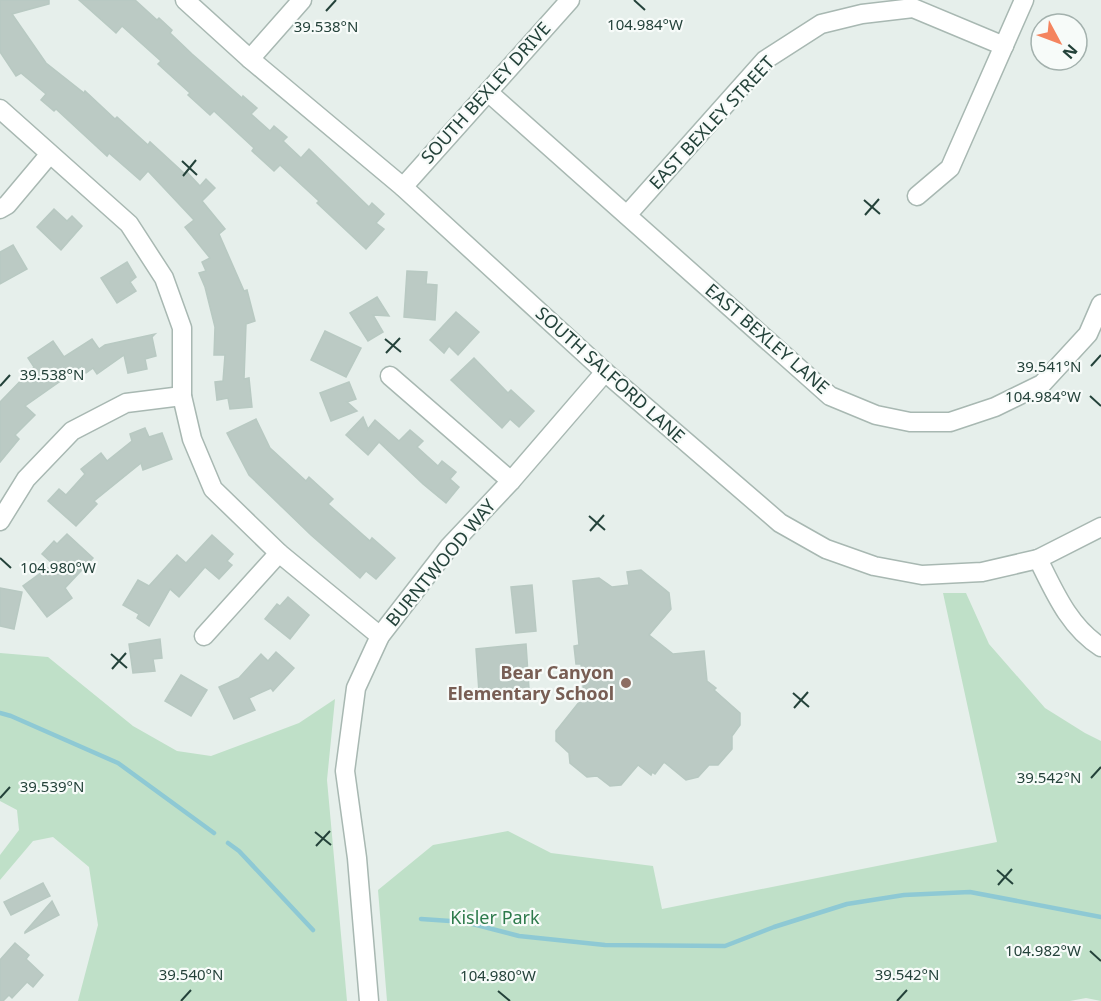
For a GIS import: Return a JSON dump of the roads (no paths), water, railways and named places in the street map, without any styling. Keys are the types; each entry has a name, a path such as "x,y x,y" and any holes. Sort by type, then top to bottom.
{"street":[{"name":"SOUTH SALFORD LANE","path":"185,0 250,59 403,187 605,372 780,524 826,549 874,566 922,575 982,572 1038,559 1101,526"},
{"path":"250,59 302,0"},
{"name":"SOUTH BEXLEY DRIVE","path":"403,187 570,0"},
{"path":"917,196 950,168 1024,0"},
{"name":"EAST BEXLEY STREET","path":"627,215 765,60 821,24 862,14 913,8 1004,46"},
{"name":"EAST BEXLEY LANE","path":"488,92 830,396 876,415 910,422 950,422 995,407 1042,384 1088,334 1101,304"},
{"path":"0,109 129,224 164,278 182,328 182,396 192,439 213,489 279,553 380,636"},
{"path":"0,209 7,205 49,155"},
{"name":"BURNTWOOD WAY","path":"369,1001 357,858 345,771 356,688 380,636 449,547 605,372"},
{"path":"390,376 510,481"},
{"path":"0,521 26,479 72,431 126,403 182,396"},
{"path":"204,636 279,553"},
{"path":"1038,559 1065,611 1090,640 1101,647"}],"waterway":[{"path":"0,713 118,763 214,833"},
{"path":"228,843 239,851 313,930"},
{"path":"421,919 465,922 519,936 605,945 725,946 774,927 847,904 904,895 970,892 1101,917"}],"place":[{"name":"Bear Canyon Elementary School","path":"626,683"}],"park label":[{"name":"Kisler Park","path":"495,918"}]}
